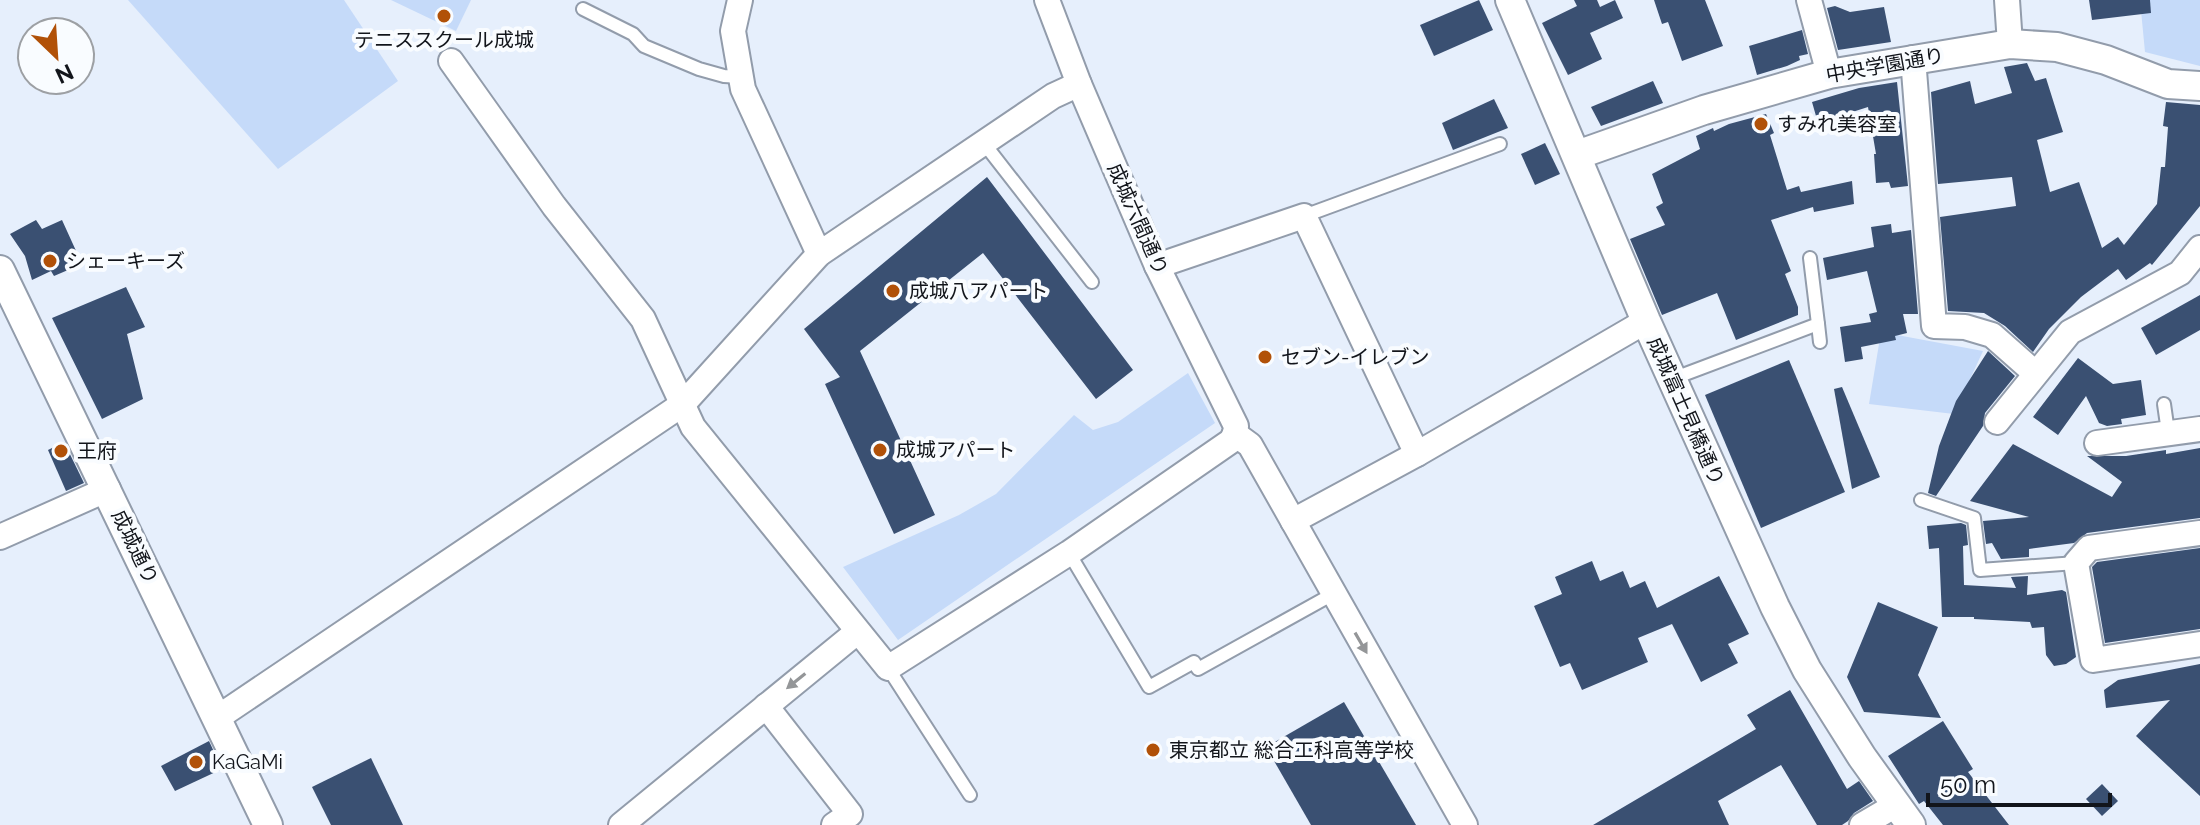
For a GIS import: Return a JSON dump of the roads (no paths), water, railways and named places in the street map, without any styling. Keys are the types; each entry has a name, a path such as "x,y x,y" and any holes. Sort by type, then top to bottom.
{"street":[{"path":"740,0 733,31 743,89 819,254"},
{"name":"成城六間通り","path":"1047,0 1079,84 1157,266 1236,426 1235,434"},
{"name":"成城富士見橋通り","path":"1510,0 1646,321 1751,556 1807,670 1903,815"},
{"path":"1809,0 1829,74"},
{"path":"2007,0 2010,44"},
{"name":"中央学園通り","path":"1577,155 1704,110 1829,74 2010,44 2057,47 2106,60 2168,84 2200,86"},
{"path":"1913,58 1934,326 1965,327 1992,335 2035,373"},
{"path":"451,61 554,206 643,319 693,427 888,668 1069,553 1231,441 1235,434 1250,445 1465,825"},
{"path":"217,718 683,404 819,254 1053,96 1079,84"},
{"path":"1157,266 1304,216 1417,454"},
{"path":"1997,422 2070,332 2180,273 2200,248"},
{"name":"成城通り","path":"0,270 268,825"},
{"path":"1293,521 1417,454 1646,321"},
{"path":"2097,443 2200,429"},
{"path":"0,537 108,489"},
{"path":"2200,533 2089,548 2076,563 2093,660 2200,644"},
{"path":"632,822 857,632"},
{"path":"766,706 850,814 834,825"},
{"path":"1862,825 1903,815"}],"lane":[{"path":"583,9 633,34 644,46 699,69 741,77"},
{"path":"983,142 1092,282"},
{"path":"1304,216 1500,144"},
{"path":"1810,258 1820,342"},
{"path":"1672,379 1818,324"},
{"path":"2164,404 2168,432"},
{"path":"1921,500 1974,518 1980,570 2076,563"},
{"path":"1069,553 1149,687 1194,662 1198,669 1333,594"},
{"path":"888,668 970,795"}],"place":[{"name":"テニススクール成城","path":"444,16"},
{"name":"すみれ美容室","path":"1761,124"},
{"name":"シェーキーズ","path":"50,261"},
{"name":"成城八アパート","path":"893,291"},
{"name":"セブン-イレブン","path":"1265,357"},
{"name":"成城アパート","path":"880,450"},
{"name":"王府","path":"61,451"},
{"name":"東京都立 総合工科高等学校","path":"1153,750"},
{"name":"KaGaMi","path":"196,762"}]}
